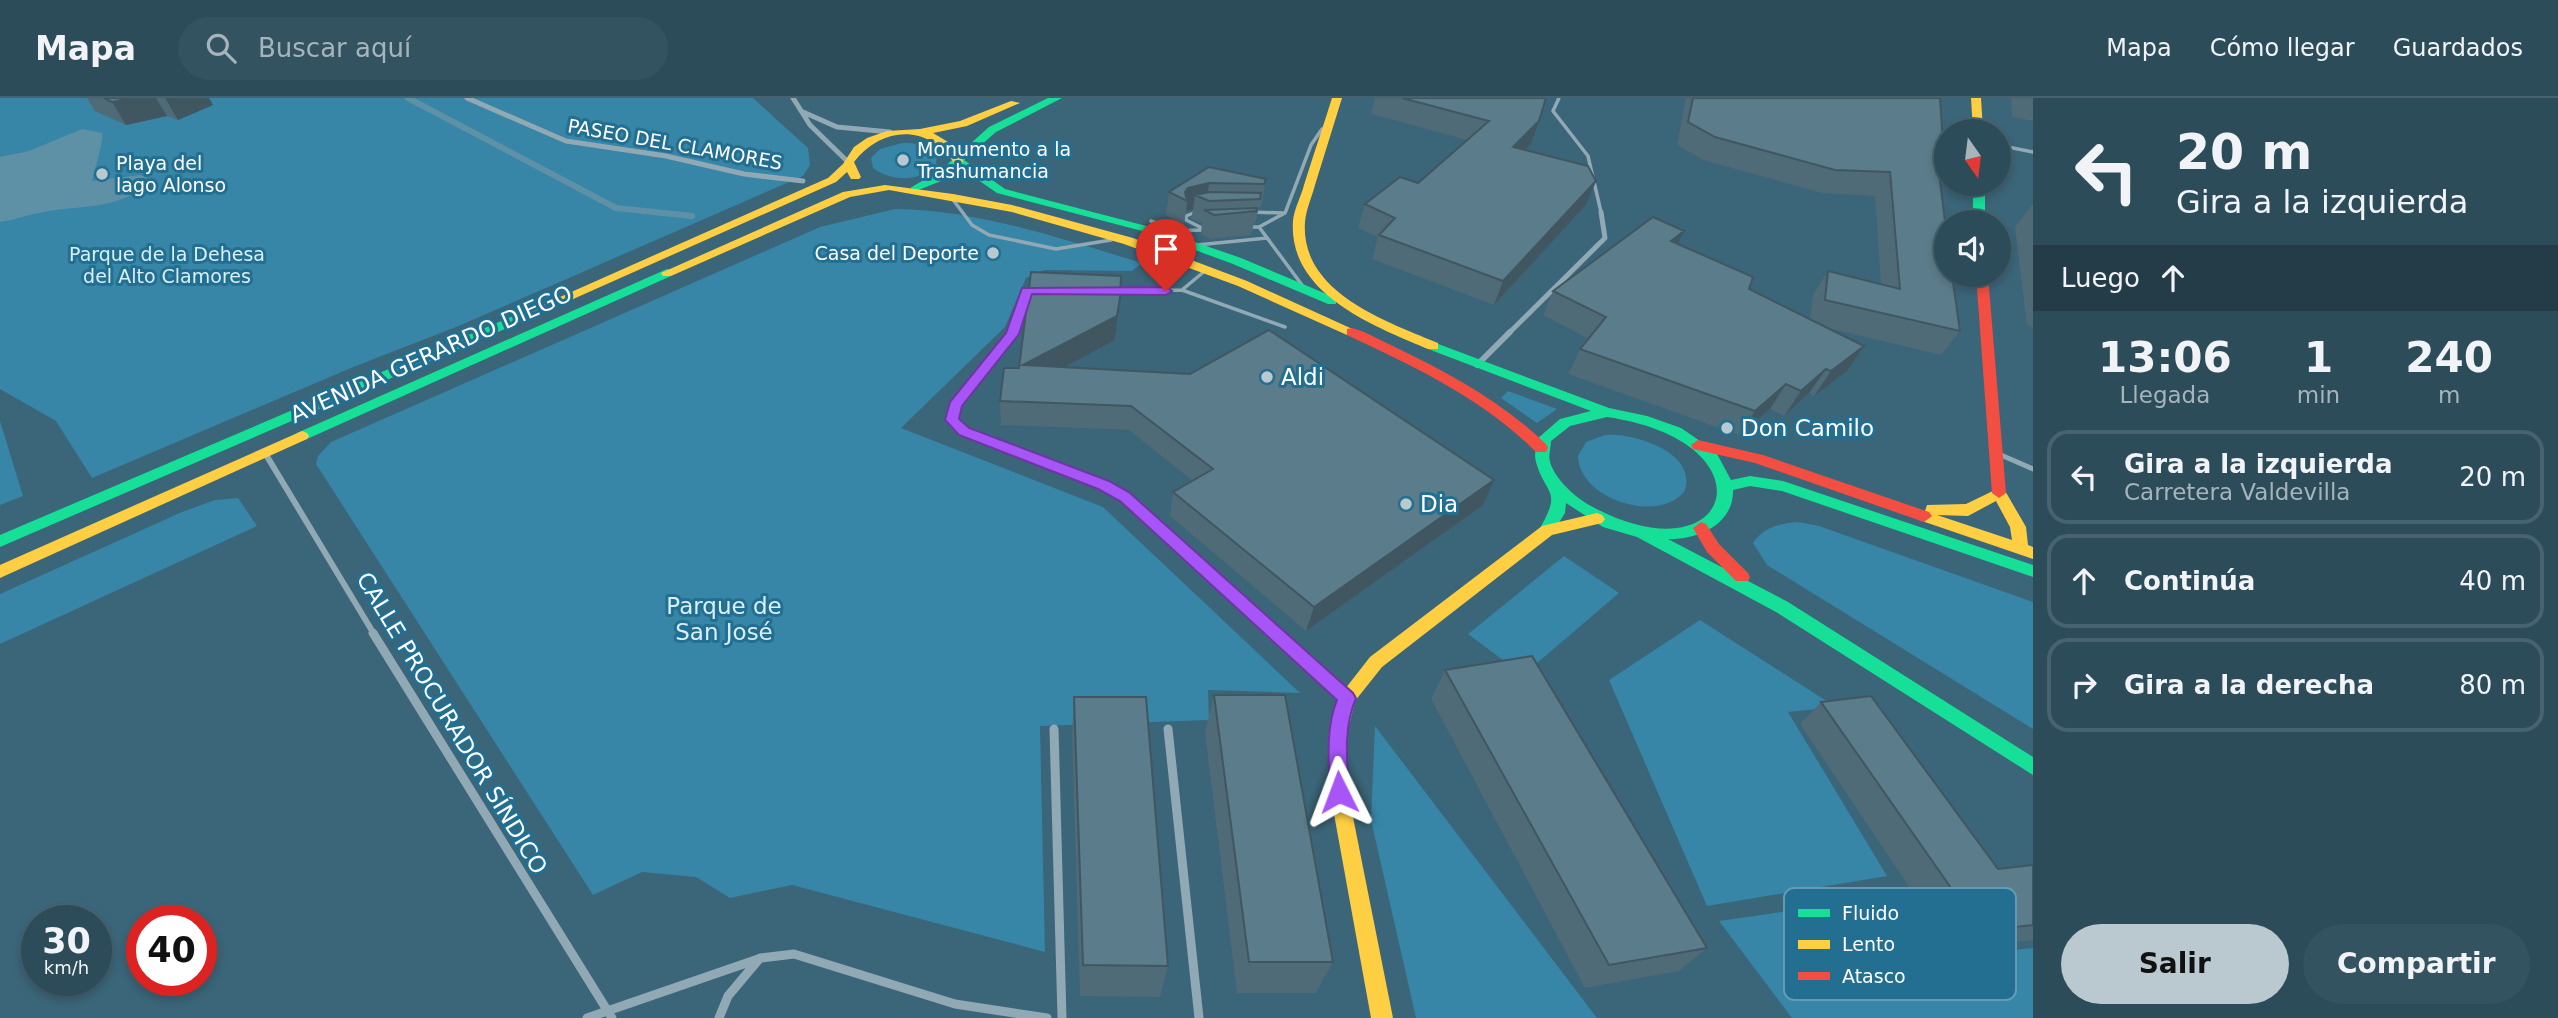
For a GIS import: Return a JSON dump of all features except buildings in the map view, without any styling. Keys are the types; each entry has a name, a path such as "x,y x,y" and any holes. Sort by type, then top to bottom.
{"main road":[{"name":"AVENIDA GERARDO DIEGO","path":"0,541 754,216 825,183 848,164 855,149 867,141 962,124 1026,98"},
{"path":"890,189 937,182 950,174 971,145 995,128 1057,98"},
{"path":"1976,98 1977,119"},
{"path":"1337,103 1300,214 1301,252 1308,268 1325,287 1385,326"},
{"path":"909,132 947,142 954,149 958,161 1001,191 1151,225 1303,288 1476,365 1607,412 1657,422 1696,444 1832,477 1945,512 1973,510 1999,493"},
{"path":"848,164 859,180 890,189 951,197 1027,213 1117,238 1208,268 1307,310 1434,373 1500,413 1541,448"},
{"name":"AVENIDA GERARDO DIEGO","path":"0,572 792,217 847,194 890,189"},
{"path":"1983,287 1999,493 2015,521 2027,551"},
{"path":"1607,412 1579,414 1560,421 1547,433 1541,448 1544,469 1559,492 1597,519 1643,533 1783,607"},
{"path":"1643,533 1674,534 1701,528 1713,522 1723,509 1726,486 1716,465 1696,444"},
{"path":"1758,459 2027,551"},
{"path":"1726,486 1746,481 1783,481 1809,486 1999,552 2027,551"},
{"path":"1746,481 1798,491 2033,571"},
{"path":"1382,1018 1339,792 1337,738 1340,716 1347,698 1376,662 1547,530 1556,513 1559,492"},
{"path":"1547,530 1597,519"},
{"path":"2015,521 2033,536"},
{"path":"1701,528 1713,548 1739,575 1783,607 2033,766"}],"street":[{"name":"PASEO DEL CLAMORES","path":"467,98 566,141 666,156 744,174 803,181"},
{"path":"793,98 810,125 848,164"},
{"path":"803,112 837,127 909,132"},
{"path":"1476,365 1605,238 1601,212"},
{"name":"CALLE PROCURADOR SÍNDICO","path":"265,453 451,763 609,1015"},
{"path":"1054,729 1062,1018"},
{"path":"1168,729 1199,1018"},
{"path":"587,1018 609,1015 761,958 802,956 955,1004 1047,1018"},
{"path":"719,1018 729,996 761,958"}],"lane":[{"path":"1559,98 1553,111 1588,156 1601,212"},
{"path":"1240,228 1259,227 1286,214 1311,145 1337,103"},
{"path":"2011,148 2033,152"},
{"path":"951,197 972,225 989,235 1056,249 1117,238"},
{"path":"1206,211 1186,216 1185,220 1207,230"},
{"path":"1241,211 1286,214"},
{"path":"1259,227 1303,288"},
{"path":"1188,239 1207,230 1219,229"},
{"path":"1188,239 1267,238"},
{"path":"1182,290 1208,268"},
{"path":"1045,290 1023,293 1013,334 955,405 952,420 964,432 1104,485 1125,497 1347,698"},
{"path":"1112,292 1182,290 1285,327"},
{"path":"1996,453 2033,469"}],"green space":[{"name":"Parque de la Dehesa del Alto Clamores","path":"0,98 753,98 808,148 810,165 803,176 461,325 351,368 92,478 56,421 0,389"},
{"path":"902,143 930,148 937,155 936,165 922,175 906,178 888,176 873,168 871,158 880,149"},
{"name":"Parque de San José","path":"895,209 958,214 989,220 1142,263 1132,271 1045,270 1026,278 1005,327 901,428 1103,507 1300,693 1208,690 1209,720 1040,726 1045,952 792,885 730,898 696,877 642,872 593,895 316,464 318,456 331,442 820,227"},
{"path":"1508,391 1557,409 1537,423 1501,398"},
{"path":"0,421 23,496 0,505"},
{"path":"1605,435 1647,441 1673,456 1682,466 1686,478 1684,492 1672,501 1656,506 1639,506 1605,495 1591,484 1582,471 1578,456 1586,442"},
{"path":"238,498 257,526 0,644 0,594 182,512 215,500"},
{"path":"1798,522 1819,526 2033,602 2033,729 1767,565 1753,543 1772,527"},
{"path":"1564,556 1619,593 1523,675 1468,634"},
{"path":"1700,620 1836,707 1788,712 1887,876 1815,888 1784,888 1784,893 1707,906 1609,680"},
{"path":"1375,726 1597,1018 1416,1018 1371,820"},
{"path":"1784,912 1784,1000 2016,1000 2016,950 2033,948 2033,1018 1792,1018 1719,921"}],"shaded area":[{"path":"82,129 102,133 92,181 140,175 146,177 145,186 133,194 109,203 38,213 0,222 0,157 29,151"}],"waterway":[{"path":"408,98 616,208 692,216"}],"traffic: fast":[{"path":"916,188 937,179 992,129 1057,98"},
{"path":"958,161 1001,191 1150,230 1237,261 1332,301"},
{"path":"1979,196 1979,210"},
{"path":"302,436 667,273"},
{"path":"0,541 539,309"},
{"path":"1433,346 1607,412"},
{"path":"1607,412 1631,416 1665,427 1687,437 1711,456 1725,483 1721,510 1712,521 1699,529 1680,534 1644,533 1609,523 1578,505 1554,483 1542,461 1544,439 1565,422 1607,412"},
{"path":"1726,486 1750,481 1783,486 2033,571"},
{"path":"1547,530 1557,513 1559,492"},
{"path":"1643,533 1782,607 2033,767"}],"traffic: slow":[{"path":"1337,98 1300,216 1300,246 1309,267 1324,286 1343,302 1389,327 1433,346"},
{"path":"1976,98 1977,119"},
{"path":"922,132 963,124 1015,103"},
{"path":"855,177 848,162 871,140 887,134 921,133 936,138 949,147 958,161"},
{"path":"539,309 832,180 848,165"},
{"path":"667,273 847,194 885,188"},
{"path":"894,189 1012,209 1129,241 1242,283 1352,332"},
{"path":"0,572 302,436"},
{"path":"1932,509 1968,510 1999,493 2018,527 2021,549"},
{"path":"1924,516 2033,553"},
{"path":"1382,1018 1339,792 1337,738 1347,698 1376,662 1547,530 1597,519"}],"traffic: jam":[{"path":"1983,287 1999,493"},
{"path":"1352,332 1427,368 1477,396 1500,411 1541,448"},
{"path":"1698,445 1758,459 1924,516"},
{"path":"1701,528 1713,548 1742,577"}],"place":[{"name":"Monumento a la Trashumancia","path":"903,160"},
{"name":"Playa del lago Alonso","path":"102,174"},
{"name":"Casa del Deporte","path":"993,253"},
{"name":"Aldi","path":"1267,377"},
{"name":"Don Camilo","path":"1727,428"},
{"name":"Dia","path":"1406,504"}],"route":[{"path":"1166,291 1026,290 1013,334 955,405 952,420 964,432 1104,485 1125,497 1347,698 1340,716 1337,738 1339,792"}]}
